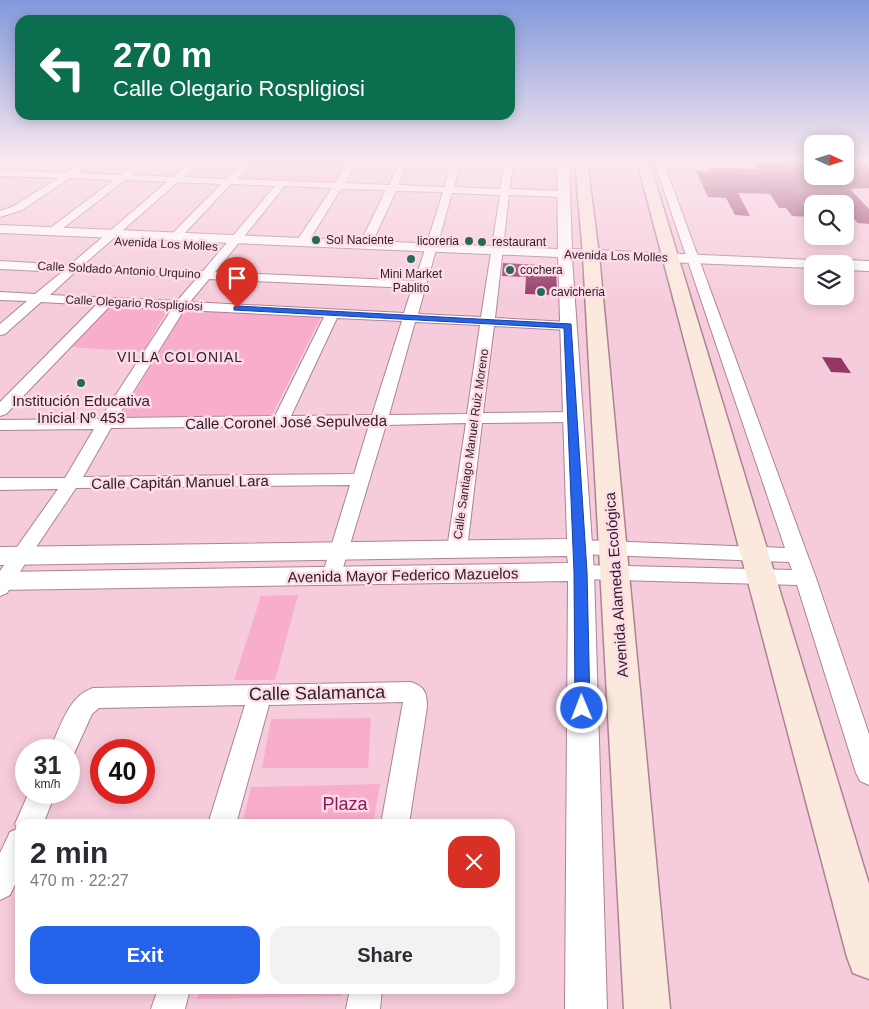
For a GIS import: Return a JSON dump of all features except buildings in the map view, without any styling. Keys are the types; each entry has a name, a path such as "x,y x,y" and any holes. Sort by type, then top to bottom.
{"main road":[{"name":"Avenida Alameda Ecológica","path":"580,208 578,258 614,561 648,1009"},
{"path":"662,208 684,262 759,565 859,889 869,957"}],"street":[{"path":"0,214 18,208"},
{"path":"53,231 83,208"},
{"path":"0,331 144,208"},
{"path":"175,237 203,208"},
{"path":"2,583 10,556 71,483 105,424 180,306 262,208"},
{"path":"302,242 324,208"},
{"path":"365,245 383,208"},
{"path":"332,576 442,208"},
{"name":"Calle Santiago Manuel Ruiz Moreno","path":"457,549 503,208"},
{"name":"Avenida Alameda Ecológica","path":"566,208 578,258 568,326 580,560 586,1009"},
{"path":"670,208 684,262 798,555 869,773"},
{"name":"Avenida Los Molles","path":"0,229 53,231 109,238 496,255 684,262 804,264"},
{"name":"Avenida Los Molles","path":"0,237 175,237 234,243 302,242 365,245 429,252"},
{"name":"Avenida Los Molles","path":"684,262 804,270"},
{"name":"Calle Soldado Antonio Urquino","path":"0,264 419,285"},
{"path":"854,265 869,266"},
{"path":"854,272 869,273"},
{"name":"Calle Olegario Rospligiosi","path":"0,296 568,326"},
{"path":"0,411 106,302"},
{"path":"280,421 333,313"},
{"name":"Calle Coronel José Sepulveda","path":"0,425 573,417"},
{"name":"Calle Capitán Manuel Lara","path":"0,484 361,480"},
{"name":"Avenida Mayor Federico Mazuelos","path":"10,556 457,549 580,560 759,565 806,578"},
{"name":"Avenida Mayor Federico Mazuelos","path":"759,565 798,555"},
{"name":"Avenida Mayor Federico Mazuelos","path":"2,583 332,576 580,560"},
{"name":"Calle Salamanca","path":"89,699 99,697 411,692 414,695 415,707 396,819"},
{"path":"223,819 260,695"},
{"path":"68,739 83,707 89,699"},
{"path":"31,819 38,804"},
{"path":"2,875 15,851"},
{"path":"168,1009 172,994"},
{"path":"363,1009 365,994"}],"green space":[{"path":"109,307 168,309 143,352 71,347"},
{"path":"185,310 321,317 272,415 120,417"},
{"path":"298,595 275,680 234,680 261,596"},
{"path":"371,718 368,768 262,768 271,719"},
{"name":"Plaza","path":"380,784 374,819 243,819 251,787"},
{"path":"198,994 342,994 342,996 197,999"}],"place":[{"name":"Sol Naciente","path":"316,240"},
{"name":"licoreria","path":"469,241"},
{"name":"restaurant","path":"482,242"},
{"name":"Mini Market Pablito","path":"411,259"},
{"name":"cochera","path":"510,270"},
{"name":"cavicheria","path":"541,292"},
{"name":"Institución Educativa Inicial Nº 453","path":"81,383"}],"district":[{"name":"VILLA COLONIAL","path":"180,357"}],"route":[{"path":"237,308 568,326 581,572 582,708"}]}
